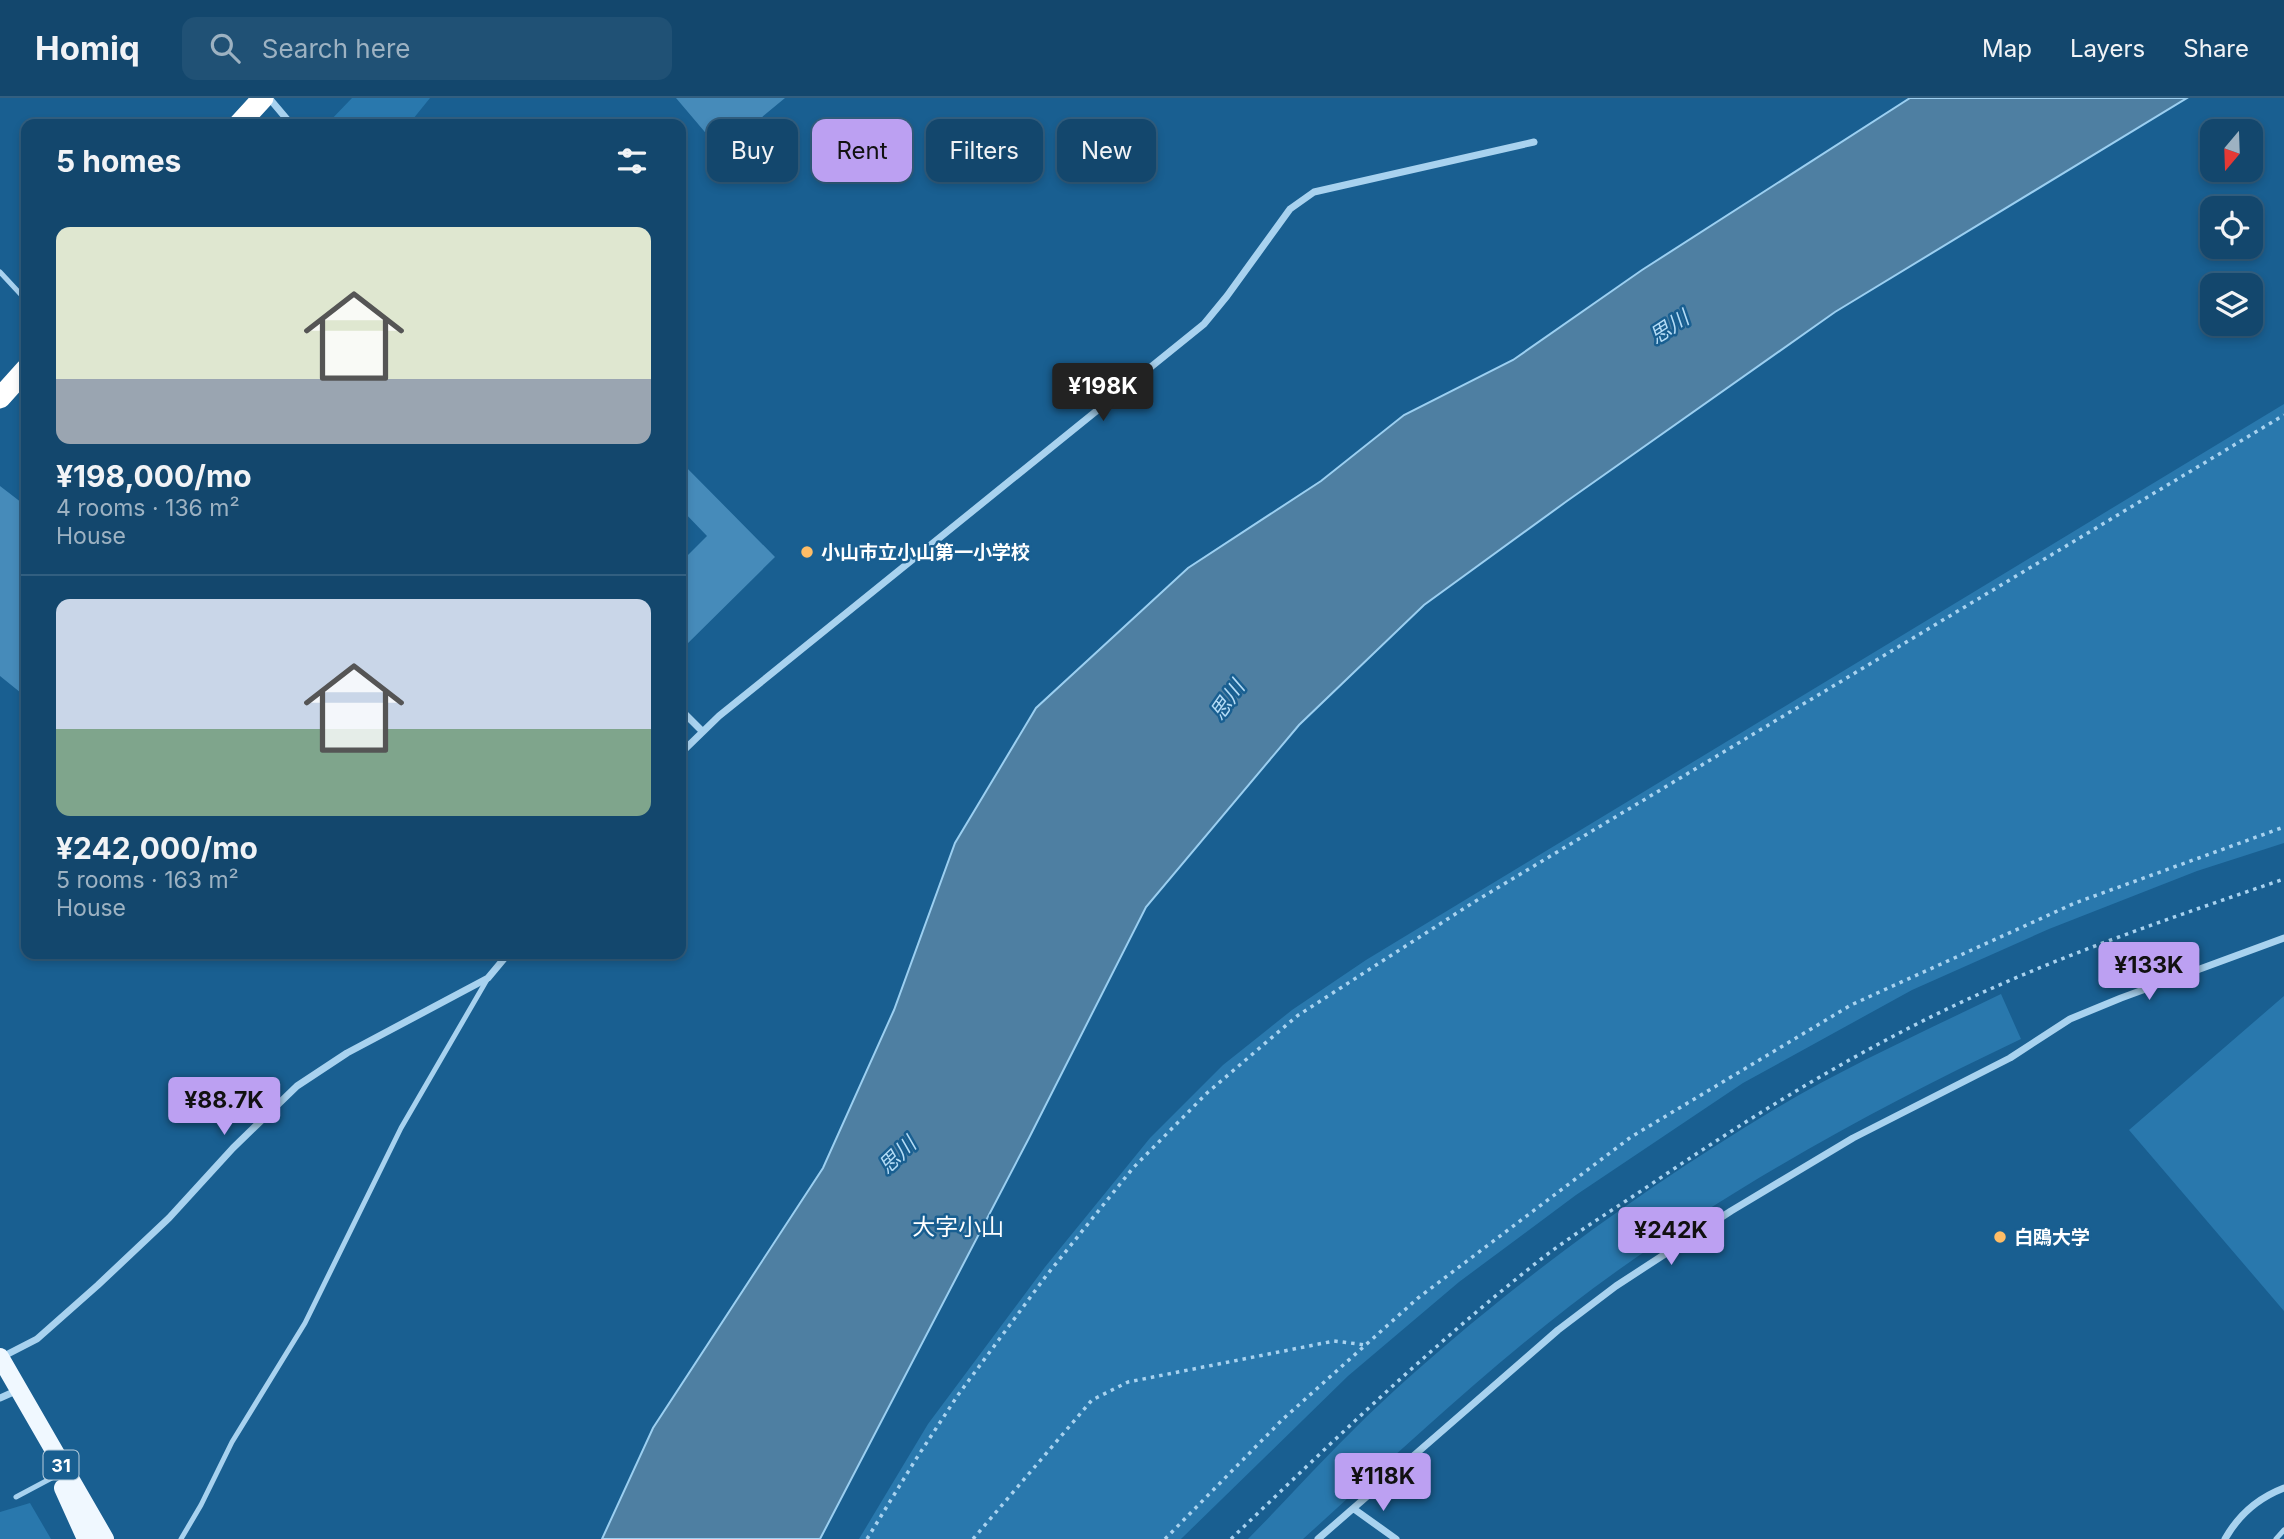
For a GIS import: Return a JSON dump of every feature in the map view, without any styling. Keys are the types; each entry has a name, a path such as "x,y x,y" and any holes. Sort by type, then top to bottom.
{"highway":[{"path":"243,119 262,98"},
{"path":"0,398 21,375"}],"main road":[{"name":"31","path":"0,1357 61,1474 86,1539"},
{"name":"31","path":"61,1474 105,1539"}],"street":[{"path":"269,98 287,119"},
{"path":"686,748 702,730 914,556 1204,324 1290,209 1314,192 1534,142"},
{"path":"686,715 702,730"},
{"path":"1318,1539 1558,1329 1616,1286 1731,1211 1853,1138 2010,1058 2070,1019 2284,938"},
{"path":"0,1357 37,1339 98,1285 169,1218 233,1148 297,1086 347,1053 488,978 504,959"},
{"path":"0,1398 18,1390"},
{"path":"2225,1539 2245,1512 2263,1496 2284,1488"},
{"path":"1354,1509 1396,1539"}],"lane":[{"path":"0,272 21,295"},
{"path":"181,1539 232,1442 305,1323 401,1128 488,978"},
{"path":"16,1497 61,1474"},
{"path":"2276,1539 2284,1530"}],"path":[{"path":"867,1539 958,1395 1046,1276 1133,1168 1207,1093 1297,1016 1474,902 2284,415"},
{"path":"1165,1539 1283,1419 1418,1297 1631,1137 1851,1005 2075,903 2284,827"},
{"path":"1231,1539 1391,1385 1444,1339 1548,1255 1704,1148 1812,1081 1989,989 2284,879"},
{"path":"973,1539 1092,1400 1128,1382 1334,1341 1366,1345"}],"shaded area":[{"path":"352,98 430,98 413,119 332,119"},
{"path":"2284,404 2284,843 2197,871 2049,929 1912,990 1743,1083 1576,1195 1459,1282 1348,1376 1181,1539 859,1539 928,1424 1045,1267 1150,1138 1223,1065 1292,1010 1366,960"},
{"path":"2001,994 2021,1039 1916,1091 1763,1175 1617,1271 1495,1367 1303,1539 1248,1539 1330,1453 1426,1362 1521,1284 1621,1209 1723,1141 1802,1093"},
{"path":"2284,996 2284,1311 2129,1130"},
{"path":"30,1503 51,1539 0,1539 0,1512"}],"water":[{"name":"思川","path":"1910,98 2187,98 1835,312 1567,501 1424,605 1299,725 1146,907 820,1539 602,1539 653,1428 823,1168 894,1010 955,843 1036,708 1188,568 1321,481 1404,415 1513,360 1642,270"}],"building":[{"path":"676,98 785,98 760,119 707,119 707,135"},
{"path":"686,467 775,557 686,645 686,557 707,536 686,514"},
{"path":"0,486 21,502 21,693 0,676"}],"place":[{"name":"小山市立小山第一小学校","path":"807,552"},
{"name":"白鴎大学","path":"2000,1237"}],"district":[{"name":"大字小山","path":"958,1227"}]}
